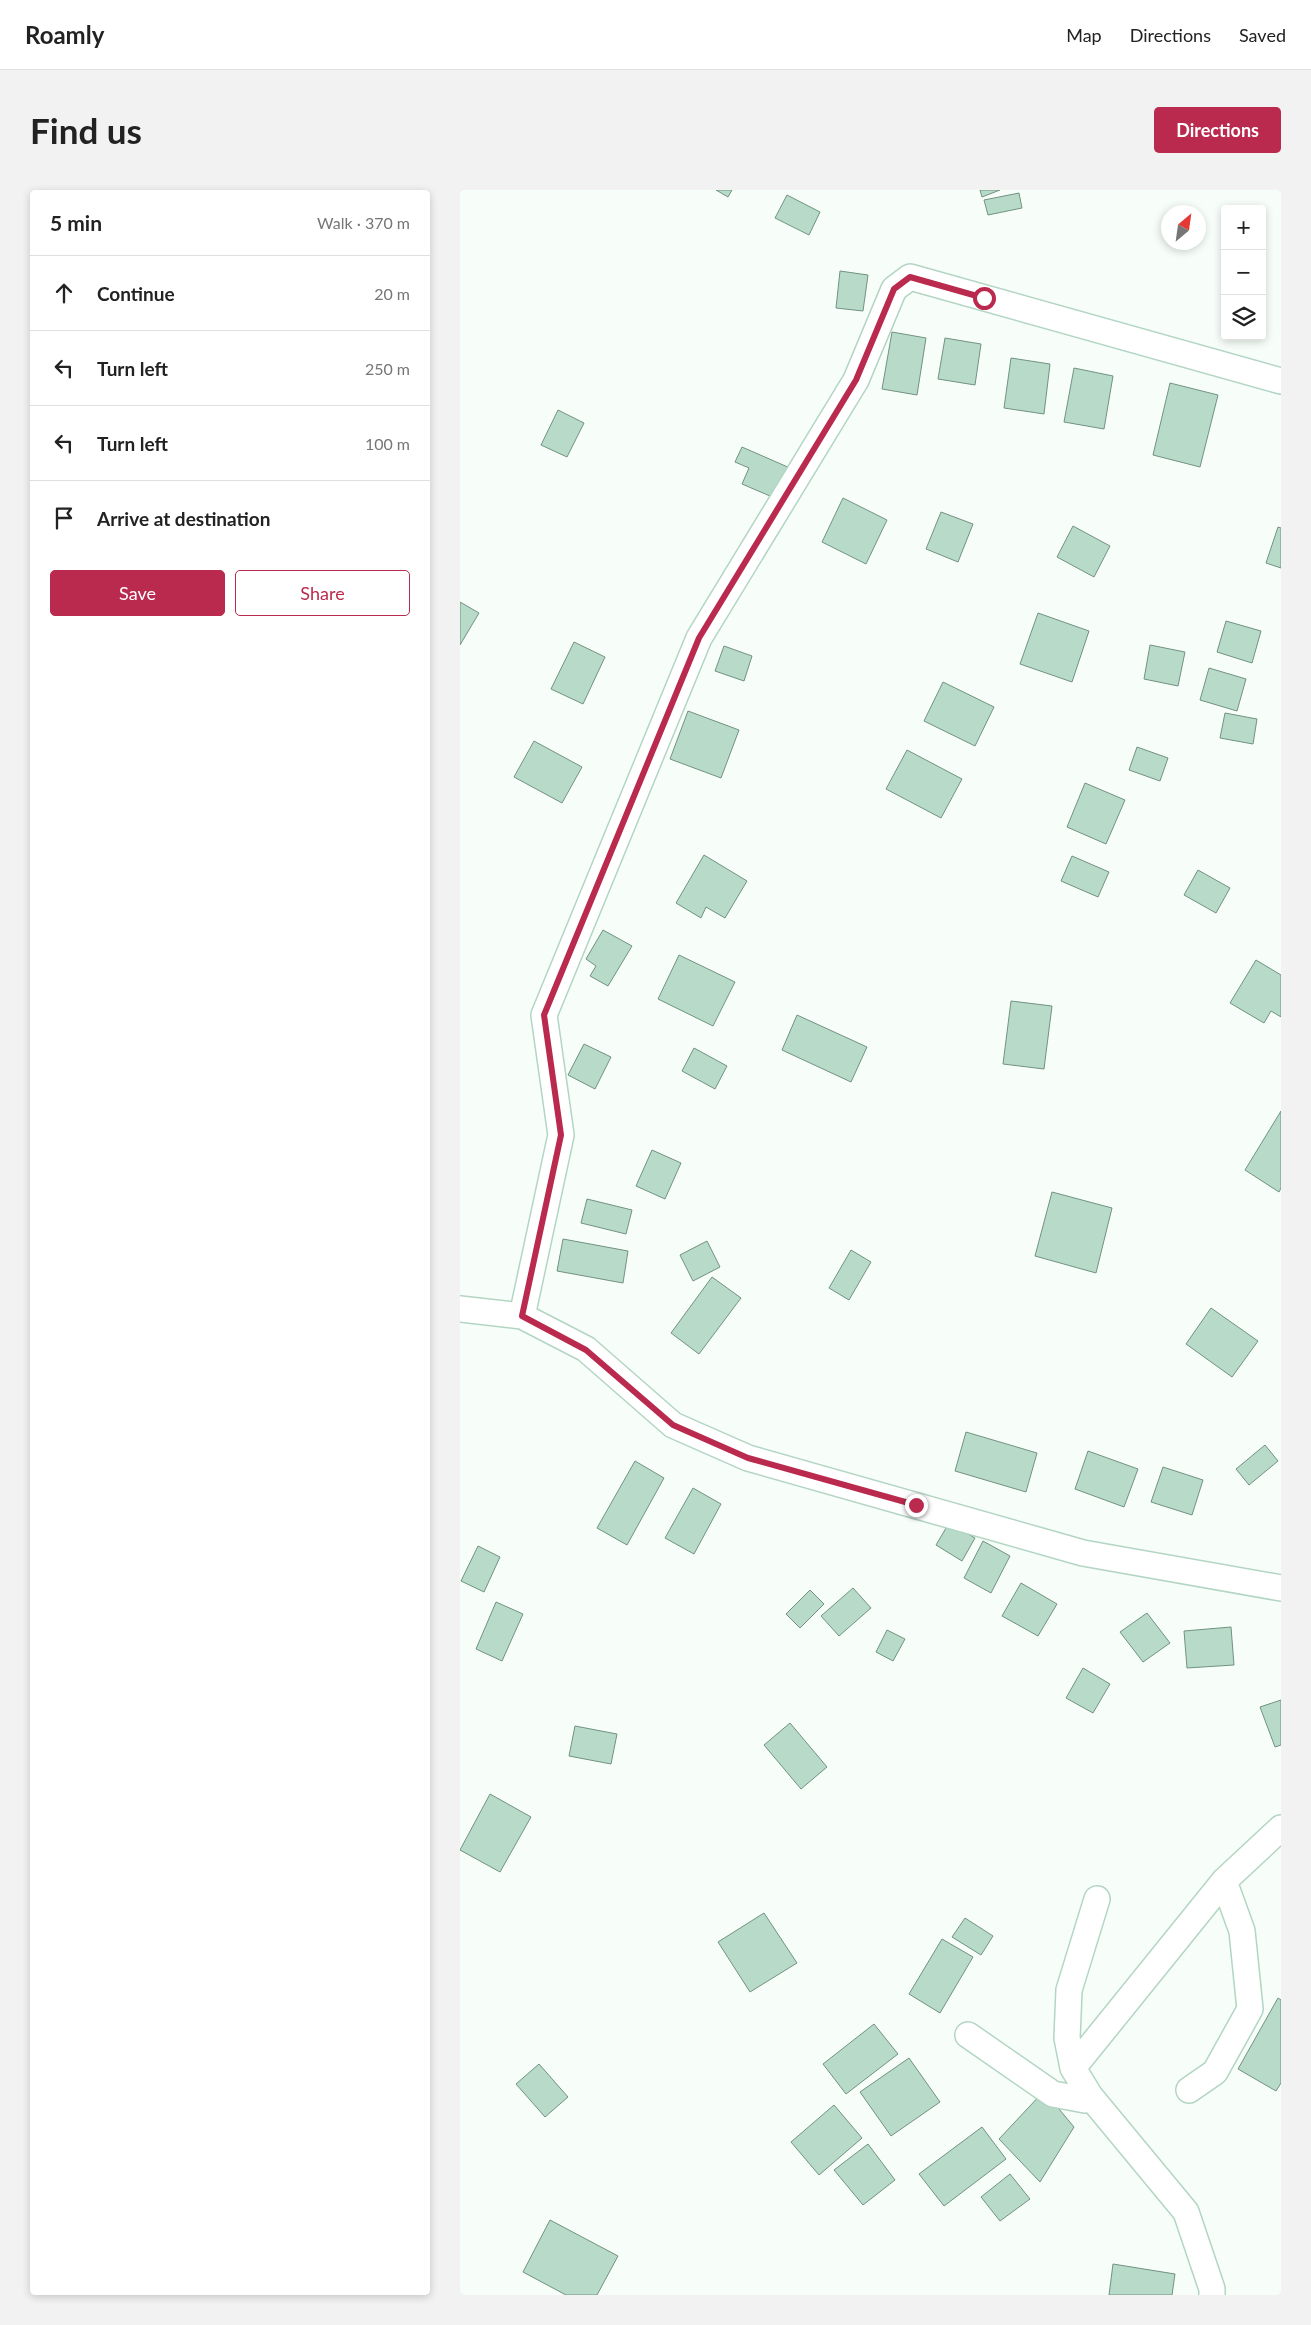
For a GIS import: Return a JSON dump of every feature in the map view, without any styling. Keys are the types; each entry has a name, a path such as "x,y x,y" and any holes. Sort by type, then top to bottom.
{"street":[{"path":"522,1316 561,1135 544,1015 699,638 856,380 894,289 910,277 1281,381"},
{"path":"460,1309 522,1316 586,1350 673,1425 748,1458 1083,1553 1281,1588"},
{"path":"1073,2068 1224,1881 1281,1828"},
{"path":"1189,2090 1215,2072 1250,2009 1242,1931 1224,1881"},
{"path":"1097,1899 1069,1990 1067,2038 1073,2068 1090,2096 1186,2212 1212,2289 1212,2295"},
{"path":"968,2035 1053,2094 1085,2100 1090,2096"}],"building":[{"path":"716,190 732,190 728,197"},
{"path":"980,190 1000,190 982,197"},
{"path":"1019,193 1022,208 988,215 984,200"},
{"path":"787,195 820,212 809,235 775,218"},
{"path":"840,271 868,275 863,311 836,308"},
{"path":"892,332 926,338 917,395 882,389"},
{"path":"945,338 981,344 975,385 938,379"},
{"path":"1011,358 1050,364 1044,414 1004,408"},
{"path":"1074,368 1113,376 1104,429 1064,422"},
{"path":"1170,383 1218,395 1200,467 1153,455"},
{"path":"558,410 584,423 567,457 541,445"},
{"path":"742,447 790,468 777,499 742,484 749,468 735,462"},
{"path":"843,498 887,520 866,564 822,542"},
{"path":"941,512 973,524 958,562 926,549"},
{"path":"1073,526 1110,546 1094,577 1057,557"},
{"path":"1278,527 1281,528 1281,568 1266,563"},
{"path":"460,602 479,613 460,645"},
{"path":"1038,613 1089,631 1072,682 1020,664"},
{"path":"1226,621 1261,631 1252,663 1217,652"},
{"path":"574,642 605,657 583,704 551,689"},
{"path":"1150,645 1185,652 1178,686 1144,679"},
{"path":"724,646 752,656 744,681 715,671"},
{"path":"1209,668 1246,679 1237,711 1200,700"},
{"path":"943,682 994,707 975,746 924,721"},
{"path":"688,711 739,730 721,778 670,759"},
{"path":"1225,713 1257,719 1253,744 1220,738"},
{"path":"534,741 582,767 562,803 514,777"},
{"path":"1137,747 1168,758 1160,781 1129,770"},
{"path":"907,750 962,779 941,818 886,789"},
{"path":"1085,783 1125,800 1106,844 1067,827"},
{"path":"704,855 747,881 725,918 706,907 701,918 676,903"},
{"path":"1072,856 1109,872 1098,897 1061,881"},
{"path":"1198,870 1230,888 1216,913 1184,895"},
{"path":"603,930 632,946 608,986 590,976 596,966 586,959"},
{"path":"679,955 735,982 713,1026 658,999"},
{"path":"1256,960 1281,975 1281,1017 1271,1011 1264,1023 1230,1003"},
{"path":"1011,1001 1052,1006 1044,1069 1003,1064"},
{"path":"797,1015 867,1047 851,1082 782,1050"},
{"path":"584,1044 611,1057 595,1089 568,1075"},
{"path":"694,1048 727,1066 715,1089 682,1071"},
{"path":"1281,1111 1281,1188 1279,1192 1245,1170"},
{"path":"652,1150 681,1163 665,1199 636,1186"},
{"path":"1052,1192 1112,1208 1096,1273 1035,1256"},
{"path":"587,1199 632,1210 626,1234 581,1223"},
{"path":"563,1239 628,1251 623,1283 557,1271"},
{"path":"707,1241 720,1267 693,1281 680,1255"},
{"path":"851,1250 871,1262 849,1300 829,1288"},
{"path":"712,1277 741,1298 699,1354 671,1333"},
{"path":"1211,1308 1258,1341 1232,1377 1186,1344"},
{"path":"966,1432 1037,1453 1026,1492 955,1471"},
{"path":"1265,1445 1278,1461 1249,1485 1236,1469"},
{"path":"1088,1451 1138,1469 1124,1507 1075,1489"},
{"path":"635,1461 664,1478 627,1545 597,1528"},
{"path":"1163,1467 1203,1480 1192,1515 1151,1502"},
{"path":"693,1488 721,1504 694,1554 665,1538"},
{"path":"949,1523 975,1538 962,1561 936,1545"},
{"path":"983,1541 1010,1556 991,1593 964,1578"},
{"path":"478,1546 500,1557 484,1592 461,1581"},
{"path":"1021,1583 1057,1604 1038,1636 1002,1616"},
{"path":"853,1588 871,1608 839,1636 821,1616"},
{"path":"810,1590 824,1604 800,1628 786,1614"},
{"path":"496,1602 523,1614 502,1661 476,1649"},
{"path":"1147,1613 1170,1643 1143,1662 1120,1632"},
{"path":"1231,1627 1234,1665 1187,1668 1184,1631"},
{"path":"887,1630 905,1639 893,1661 876,1652"},
{"path":"1083,1668 1110,1684 1093,1713 1066,1698"},
{"path":"1281,1700 1281,1745 1275,1747 1260,1707"},
{"path":"790,1723 827,1767 801,1789 764,1745"},
{"path":"575,1726 617,1734 611,1764 569,1756"},
{"path":"490,1794 531,1817 500,1872 460,1850"},
{"path":"764,1913 797,1963 750,1992 718,1942"},
{"path":"965,1918 993,1936 981,1955 952,1937"},
{"path":"942,1939 973,1957 940,2013 909,1994"},
{"path":"1278,1998 1281,2000 1281,2083 1276,2091 1238,2069"},
{"path":"874,2024 898,2054 846,2094 823,2064"},
{"path":"909,2058 940,2102 891,2136 860,2092"},
{"path":"539,2064 568,2097 545,2117 516,2084"},
{"path":"1044,2091 1074,2127 1040,2182 999,2139"},
{"path":"834,2105 862,2138 819,2175 791,2142"},
{"path":"982,2127 1006,2159 944,2206 919,2174"},
{"path":"868,2144 895,2180 863,2205 834,2170"},
{"path":"1010,2174 1030,2199 1000,2221 981,2197"},
{"path":"550,2220 618,2256 597,2295 566,2295 523,2272"},
{"path":"1113,2264 1175,2274 1172,2295 1109,2295"}],"route":[{"path":"916,1505 748,1458 673,1425 586,1350 522,1316 561,1135 544,1015 699,638 856,380 894,289 910,277 984,298"}]}
